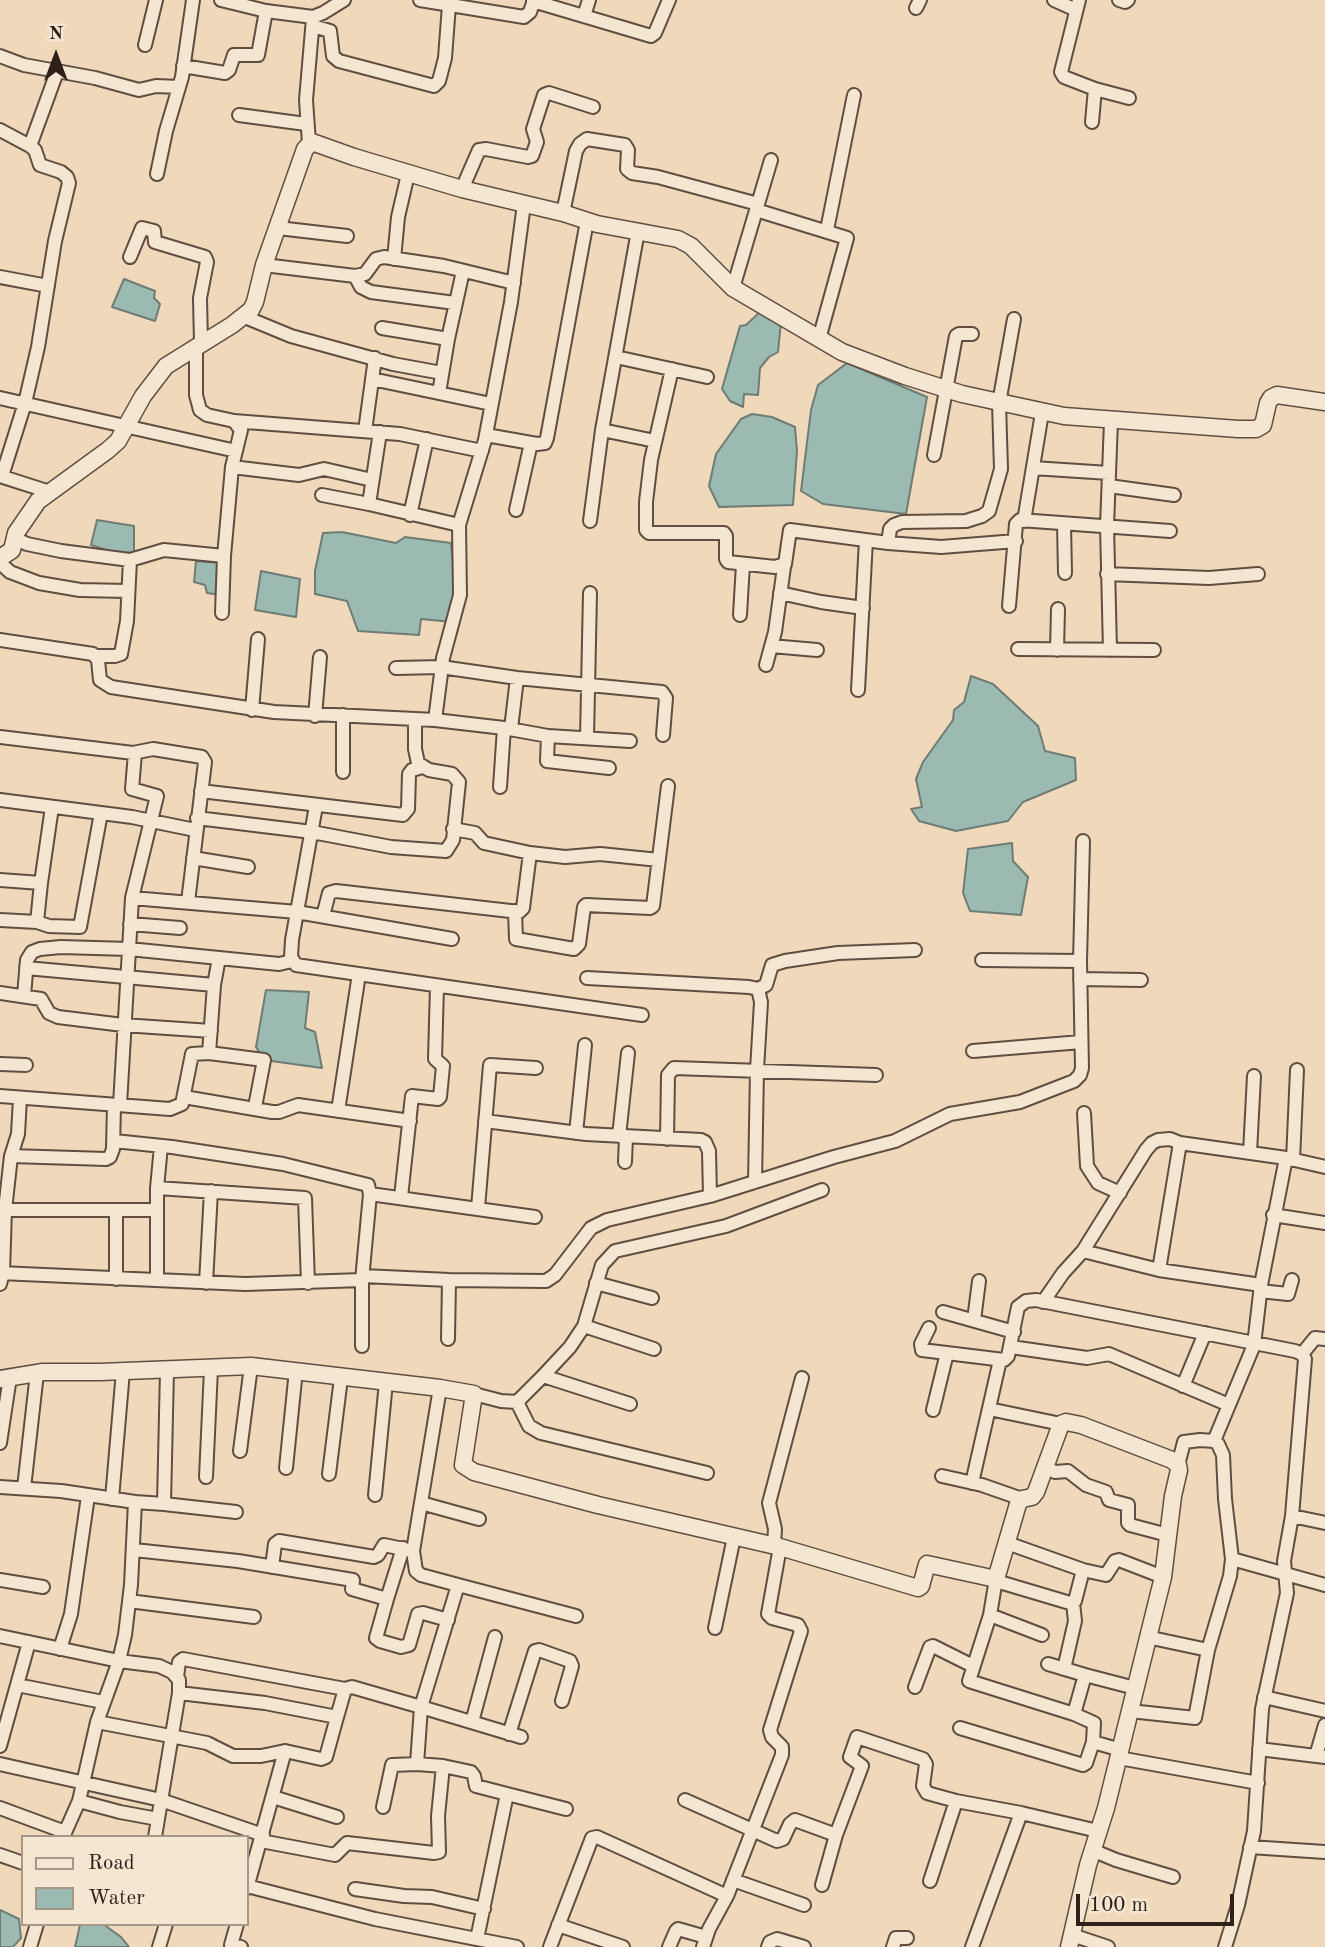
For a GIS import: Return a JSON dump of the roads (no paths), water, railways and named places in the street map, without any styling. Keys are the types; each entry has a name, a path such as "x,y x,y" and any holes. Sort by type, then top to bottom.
{"street":[{"path":"145,45 156,0"},
{"path":"157,173 179,87 193,0"},
{"path":"221,0 313,21 330,30 333,56 339,61 434,86 439,81 444,58 449,5"},
{"path":"309,144 306,124 313,21 344,0"},
{"path":"420,0 524,17 530,12 533,1 651,36 655,33 669,0"},
{"path":"584,16 589,0"},
{"path":"1054,0 1077,5 1061,75 1095,89 1129,98"},
{"path":"1119,0 1128,0"},
{"path":"183,66 225,73 229,70 234,55 258,55 265,11"},
{"path":"0,57 24,65 108,81 139,90 156,86 179,87"},
{"path":"30,146 57,72"},
{"path":"1092,122 1095,89"},
{"path":"462,189 479,150 532,156 537,142 533,129 544,95 549,93 593,107"},
{"path":"827,230 854,95"},
{"path":"239,115 306,124"},
{"path":"0,130 30,146 35,150 40,166 61,173 67,177 69,183 38,347 1,476 50,492"},
{"path":"563,213 576,152 579,144 587,139 625,145 628,150 627,169 632,173 658,177 847,238 819,339"},
{"path":"128,591 79,590 39,583 10,572 0,561 12,550 15,538 38,501 108,450 166,366 245,317 256,302 264,265 305,149 315,142 408,174 462,189 587,221 686,242 733,288 850,356 999,403 1042,413 1111,421 1256,429 1263,425 1268,403 1277,395 1325,402"},
{"path":"733,288 771,160"},
{"path":"394,259 398,216 408,174"},
{"path":"435,720 441,667 460,595 459,525 486,435 514,283 524,204"},
{"path":"486,435 542,444 547,438 587,221"},
{"path":"130,257 142,228 154,231 155,242 205,257 207,262 200,298 196,395 200,410 207,415 234,421 380,432 482,451"},
{"path":"278,228 347,236"},
{"path":"590,520 602,430 638,231"},
{"path":"264,265 355,276 365,274 376,259 394,259 514,283"},
{"path":"439,393 463,271"},
{"path":"355,276 361,287 371,292 455,303"},
{"path":"0,277 48,286"},
{"path":"245,317 290,336 393,364 442,373"},
{"path":"888,543 890,529 902,522 966,521 989,511 1002,457 999,403 1014,319"},
{"path":"382,328 448,339"},
{"path":"934,455 956,336 972,334"},
{"path":"616,357 707,377"},
{"path":"365,431 375,358"},
{"path":"672,369 655,441 646,502 647,532 724,533 726,561 783,566"},
{"path":"372,379 491,404"},
{"path":"0,398 236,451"},
{"path":"1024,520 1042,413"},
{"path":"222,613 232,467 241,430 234,421"},
{"path":"1111,421 1107,526 1111,650"},
{"path":"602,430 655,441"},
{"path":"369,504 380,432"},
{"path":"410,515 427,439"},
{"path":"516,510 531,443"},
{"path":"232,467 299,475 324,469 372,480"},
{"path":"1033,468 1109,480 1174,495"},
{"path":"323,495 459,525"},
{"path":"1009,606 1017,522 1024,520 1170,531"},
{"path":"1064,523 1065,573"},
{"path":"766,665 790,530 888,543 950,547 980,542 1016,541"},
{"path":"15,538 52,550 130,560 164,550 224,556"},
{"path":"858,690 866,540"},
{"path":"0,640 97,656 121,654 127,621 130,560"},
{"path":"740,615 743,564"},
{"path":"1107,574 1209,578 1258,574"},
{"path":"587,738 590,593"},
{"path":"780,593 863,608"},
{"path":"1058,609 1058,650"},
{"path":"252,709 258,639"},
{"path":"771,646 817,650"},
{"path":"1018,649 1154,650"},
{"path":"97,656 98,677 106,686 315,716 435,720 548,736 630,741"},
{"path":"315,716 320,657"},
{"path":"396,668 441,667 517,678 665,693 663,735"},
{"path":"500,788 517,678"},
{"path":"342,772 343,715"},
{"path":"415,719 416,757 422,767"},
{"path":"548,736 547,761 609,768"},
{"path":"0,737 135,753 153,749 202,757 205,762 188,902"},
{"path":"11,1156 106,1159 113,1154 132,898 157,796 132,789 135,753"},
{"path":"0,800 150,820 312,832 367,844 446,852 450,847 459,782 452,774 422,767 412,770 409,774 408,809 403,816 201,791"},
{"path":"515,911 516,939 574,949 579,944 586,905 653,906 668,786"},
{"path":"292,961 297,912 316,806"},
{"path":"37,922 52,807"},
{"path":"0,920 77,928 81,925 101,813"},
{"path":"453,829 475,833 484,844 530,853 565,857 600,854 659,860"},
{"path":"20,1098 18,1134 11,1156 5,1210 1,1276 206,1283 308,1283 362,1278 546,1281 555,1275 579,1242 599,1223 710,1196 834,1157 895,1142 950,1114 1010,1105 1069,1084 1080,1075 1083,841"},
{"path":"323,916 329,893 336,891 519,912 523,908 530,853"},
{"path":"193,858 248,866"},
{"path":"0,880 41,883"},
{"path":"132,898 297,912 452,939"},
{"path":"130,924 180,928"},
{"path":"24,996 29,955 40,949 129,949 279,964 292,961 301,966 642,1015"},
{"path":"587,978 758,989 766,985 772,965 785,961 848,952 915,950"},
{"path":"209,1052 214,985 219,958"},
{"path":"982,960 1080,961"},
{"path":"26,968 214,985"},
{"path":"338,1111 359,974"},
{"path":"1080,979 1141,980"},
{"path":"401,1197 412,1096 440,1097 443,1066 435,1059 438,986"},
{"path":"755,1182 761,1002 758,989"},
{"path":"0,993 41,999 49,1013 58,1017 123,1026 211,1031"},
{"path":"974,1051 1082,1041"},
{"path":"576,1133 585,1045"},
{"path":"0,1096 170,1109 182,1104 192,1054 209,1052 262,1058 264,1064 255,1107"},
{"path":"625,1162 623,1136 628,1053"},
{"path":"0,1063 26,1065"},
{"path":"478,1208 490,1065 536,1068"},
{"path":"667,1139 670,1071 674,1068 876,1075"},
{"path":"1214,1441 1254,1345 1260,1288 1273,1214 1289,1159 1297,1070"},
{"path":"1250,1153 1254,1076"},
{"path":"184,1097 279,1112 294,1105 410,1121"},
{"path":"1084,1113 1087,1166 1098,1184 1120,1193"},
{"path":"485,1121 576,1133 705,1142 709,1151 710,1196"},
{"path":"1042,1302 1083,1251 1152,1143 1165,1138 1180,1143 1325,1167"},
{"path":"114,1141 291,1166 367,1184 370,1194 362,1278 362,1346"},
{"path":"1159,1270 1180,1143"},
{"path":"157,1280 156,1210 161,1146"},
{"path":"157,1188 306,1199 308,1283"},
{"path":"0,1443 5,1378 37,1373 251,1366 440,1388 517,1402 570,1348 584,1326 605,1259 615,1251 726,1226 822,1190"},
{"path":"206,1283 211,1191"},
{"path":"370,1194 535,1217"},
{"path":"5,1210 156,1210"},
{"path":"116,1210 116,1279"},
{"path":"1273,1214 1325,1223"},
{"path":"1083,1251 1159,1270 1288,1294 1292,1280"},
{"path":"449,1280 449,1339"},
{"path":"974,1320 979,1281"},
{"path":"596,1283 653,1298"},
{"path":"929,1328 921,1348 1000,1360 1009,1356 1016,1314 1021,1303 1031,1300 1302,1354"},
{"path":"943,1312 1014,1332"},
{"path":"584,1326 654,1349"},
{"path":"1183,1385 1205,1333"},
{"path":"1302,1354 1315,1338 1325,1339"},
{"path":"1011,1347 1087,1359 1109,1354 1229,1405"},
{"path":"933,1410 947,1353"},
{"path":"1225,1947 1238,1905 1256,1817 1264,1697 1287,1593 1284,1560 1292,1517 1306,1364 1302,1354"},
{"path":"972,1483 1000,1360"},
{"path":"240,1451 251,1366"},
{"path":"206,1477 211,1369"},
{"path":"163,1504 167,1370"},
{"path":"286,1468 296,1370"},
{"path":"112,1499 123,1371"},
{"path":"24,1488 37,1373"},
{"path":"543,1376 630,1404"},
{"path":"329,1474 341,1377"},
{"path":"669,1947 678,1929 705,1942 733,1881 782,1755 782,1747 772,1737 770,1730 801,1631 798,1625 772,1618 768,1614 777,1546 769,1503 802,1378"},
{"path":"375,1495 386,1382"},
{"path":"440,1388 421,1503 408,1550 387,1599 376,1635 380,1642 401,1647 409,1645 420,1613 448,1620"},
{"path":"474,1394 463,1459 466,1468 597,1505 777,1546 918,1588 921,1586 927,1564 1073,1602"},
{"path":"517,1402 529,1426 541,1433 708,1474"},
{"path":"989,1409 1061,1424 1081,1424 1172,1460 1178,1465"},
{"path":"942,1476 1022,1499 1032,1497 1046,1468 1061,1424"},
{"path":"1108,1947 1071,1941 1163,1577 1178,1465 1184,1442 1214,1441 1223,1455 1224,1499 1232,1559 1225,1598 1208,1650 1195,1718 1130,1711"},
{"path":"1046,1468 1055,1472 1069,1471 1087,1485 1106,1492 1109,1500 1128,1505 1130,1525 1168,1535"},
{"path":"0,1487 236,1512"},
{"path":"60,1649 71,1614 88,1496"},
{"path":"960,1728 1083,1765 1093,1742 1094,1723 969,1681 990,1615 996,1580 1018,1504 1022,1499"},
{"path":"0,1808 64,1835 79,1801 97,1722 119,1661 130,1601 135,1502"},
{"path":"421,1503 479,1519"},
{"path":"1292,1517 1325,1523"},
{"path":"715,1628 734,1537"},
{"path":"272,1567 275,1545 279,1541 374,1556 384,1545 408,1550"},
{"path":"1007,1544 1083,1570 1106,1575 1115,1561 1119,1560 1163,1577"},
{"path":"134,1549 353,1580 352,1589 387,1599"},
{"path":"408,1550 416,1570 421,1575 576,1616"},
{"path":"1232,1559 1325,1585"},
{"path":"1064,1669 1075,1621 1073,1602 1083,1570"},
{"path":"0,1580 43,1587"},
{"path":"417,1763 421,1707 458,1585"},
{"path":"130,1601 254,1617"},
{"path":"990,1615 1042,1635"},
{"path":"0,1636 119,1661 159,1666 177,1677"},
{"path":"472,1722 495,1637"},
{"path":"1147,1637 1208,1650"},
{"path":"0,1746 29,1642"},
{"path":"915,1687 930,1647 936,1647 973,1667"},
{"path":"155,1835 179,1693 179,1662 183,1660 345,1689 352,1687 515,1735 535,1651 540,1650 570,1661 572,1666 562,1701"},
{"path":"1048,1664 1135,1688"},
{"path":"1073,1714 1084,1675"},
{"path":"17,1685 103,1702"},
{"path":"97,1722 207,1743 233,1756 261,1756 285,1751 321,1759 326,1757 345,1689"},
{"path":"179,1693 265,1703 337,1717"},
{"path":"1264,1697 1325,1711"},
{"path":"1259,1749 1321,1756 1325,1725"},
{"path":"822,1885 836,1835 862,1766 850,1756 857,1737 923,1759 926,1764 924,1790 956,1801 1098,1831"},
{"path":"1093,1742 1120,1754 1258,1783"},
{"path":"285,1751 248,1880 375,1919 517,1947"},
{"path":"383,1807 392,1765 417,1763 471,1772 476,1786 566,1810"},
{"path":"0,1764 161,1800 262,1838 335,1855 347,1843 437,1853 440,1850 438,1816 443,1766"},
{"path":"477,1939 507,1794"},
{"path":"273,1797 337,1817"},
{"path":"685,1800 753,1832 780,1841 795,1820 836,1835"},
{"path":"79,1801 158,1819"},
{"path":"930,1881 956,1801"},
{"path":"972,1947 1021,1813"},
{"path":"550,1947 592,1838 597,1837 727,1895"},
{"path":"1250,1847 1325,1852"},
{"path":"1092,1850 1173,1877"},
{"path":"0,1855 21,1862"},
{"path":"733,1881 804,1905"},
{"path":"355,1889 432,1897 484,1909"},
{"path":"558,1925 623,1947"},
{"path":"30,1947 36,1926"},
{"path":"159,1947 165,1926"},
{"path":"234,1946 237,1926"},
{"path":"893,1947 896,1938 907,1938"},
{"path":"768,1947 770,1942 777,1939 804,1947"}],"water":[{"path":"124,279 155,291 154,298 160,304 155,321 112,307"},
{"path":"761,311 781,322 778,352 769,357 760,368 758,395 744,394 743,407 730,401 722,389 740,326 746,325"},
{"path":"847,363 927,397 906,514 823,504 801,491 811,410 818,385"},
{"path":"752,414 772,417 795,427 797,451 793,505 719,507 709,486 716,454 741,419"},
{"path":"97,520 134,526 134,554 118,554 91,545"},
{"path":"342,532 396,543 405,537 451,543 455,581 452,622 421,619 419,635 358,631 347,601 315,594 315,571 323,533"},
{"path":"196,561 220,563 221,595 207,593 205,585 194,582"},
{"path":"261,571 300,579 296,617 255,610"},
{"path":"971,676 993,684 1038,726 1045,751 1075,758 1076,780 1023,802 1008,821 956,831 919,821 911,809 922,807 916,779 923,762 953,720 954,710 964,702"},
{"path":"1012,843 1013,861 1028,877 1021,915 970,911 963,893 968,849"},
{"path":"266,990 309,992 305,1028 315,1032 322,1068 264,1060 256,1047"},
{"path":"0,1910 19,1919 21,1938 13,1947 0,1947"},
{"path":"80,1926 106,1926 129,1947 75,1947"}]}
